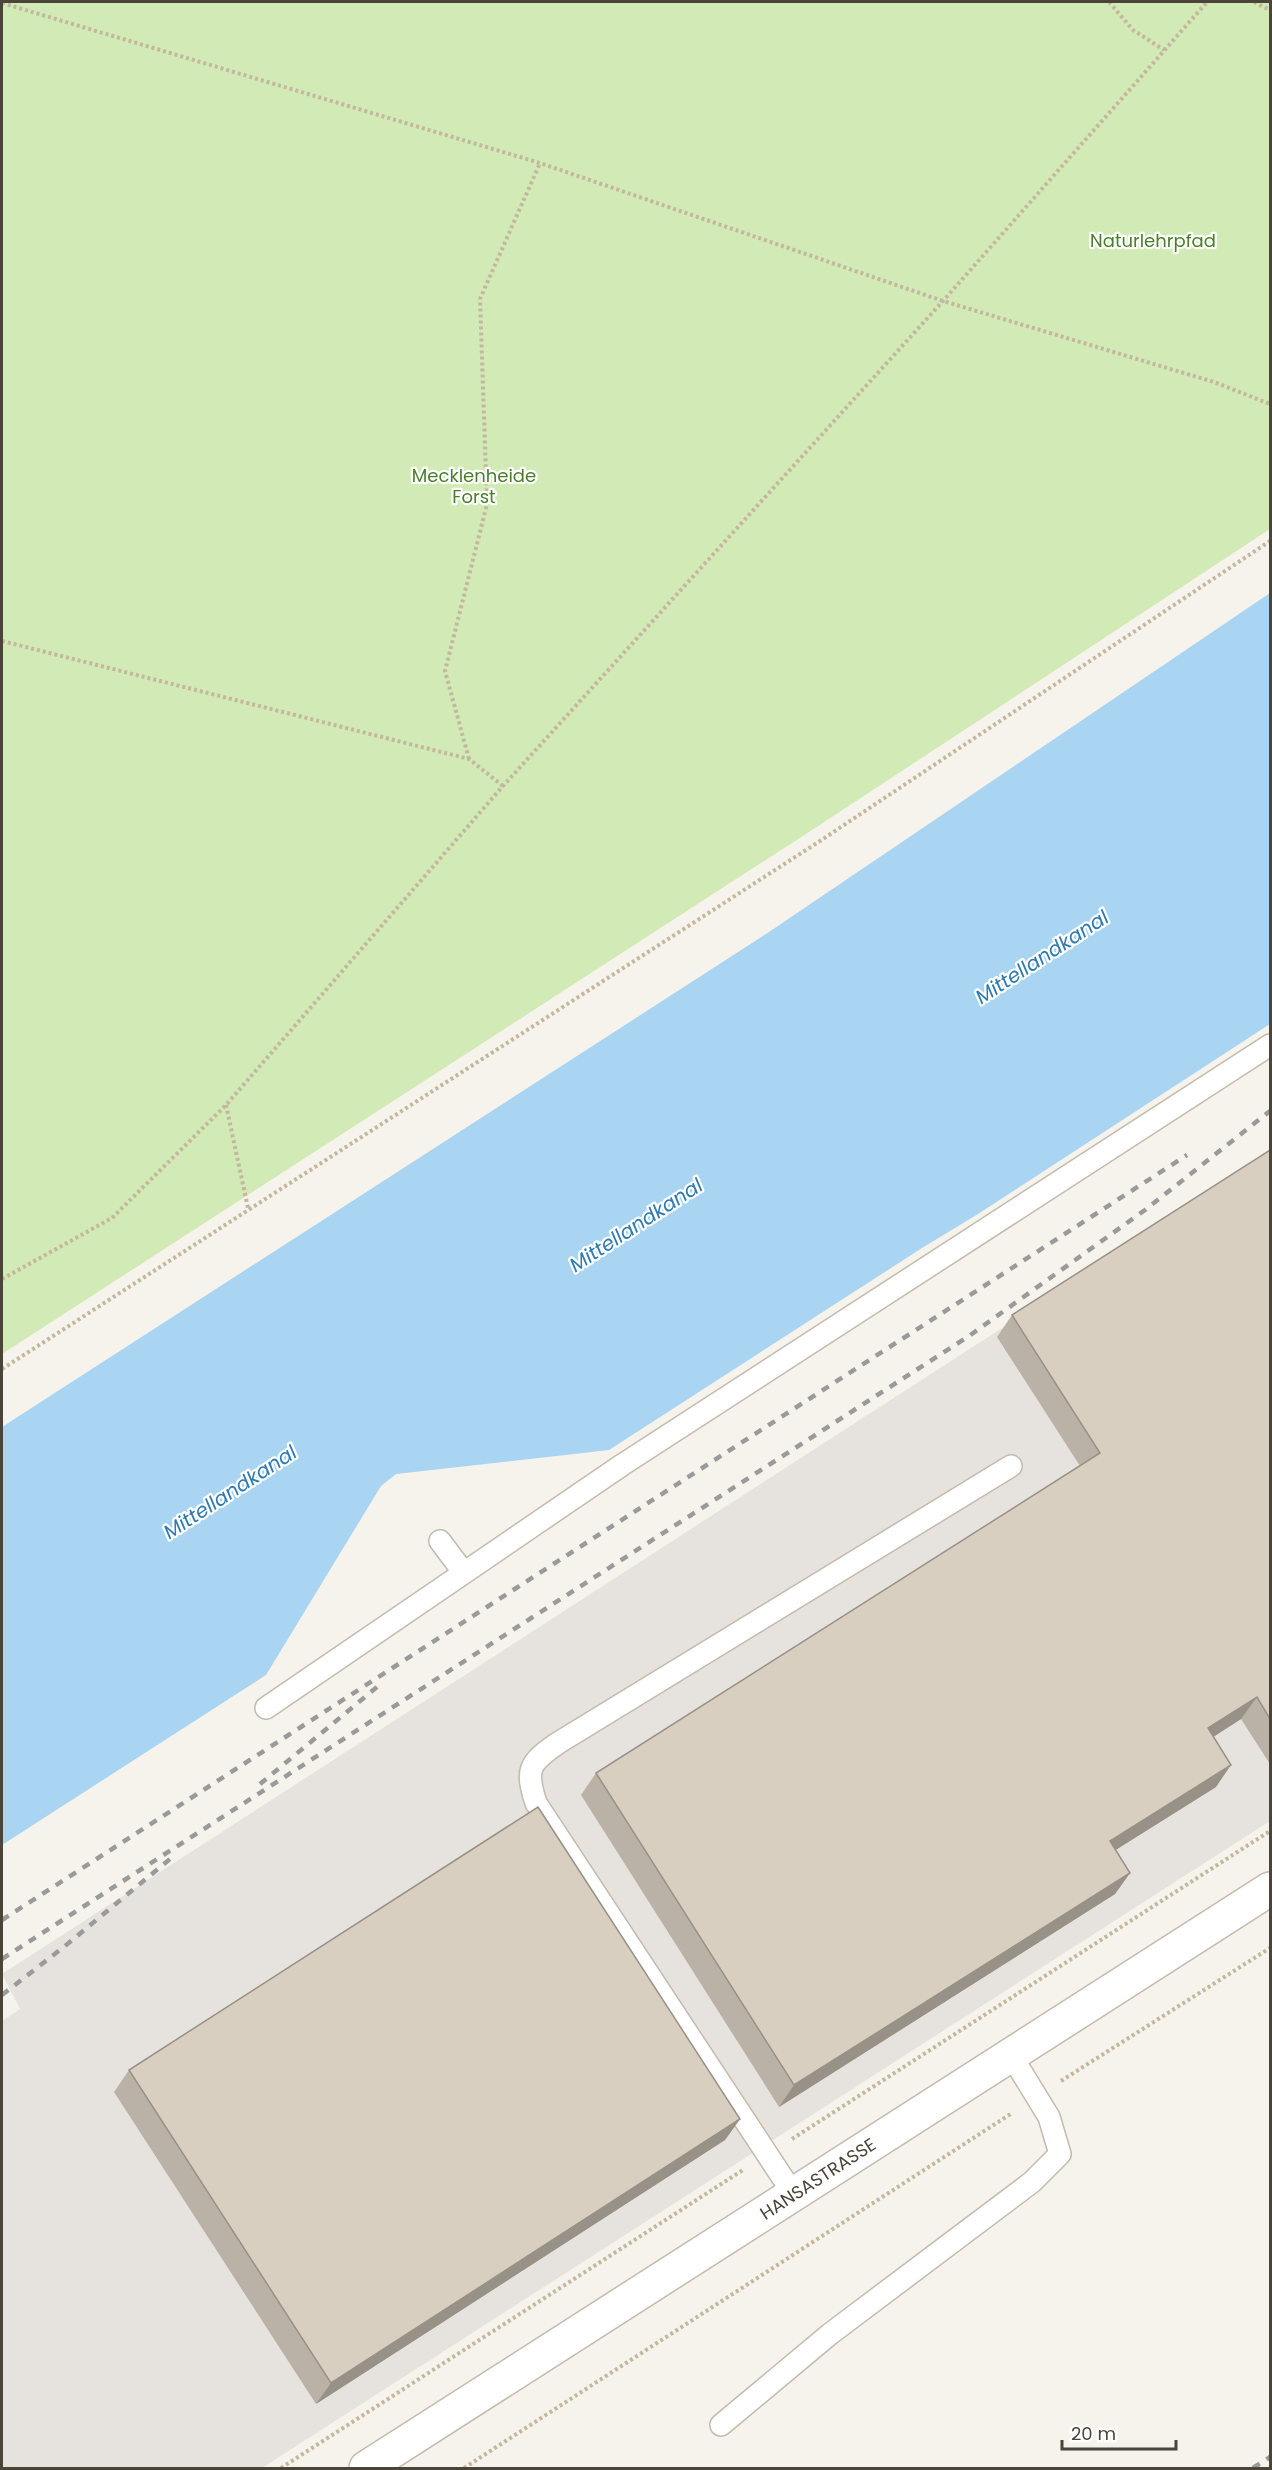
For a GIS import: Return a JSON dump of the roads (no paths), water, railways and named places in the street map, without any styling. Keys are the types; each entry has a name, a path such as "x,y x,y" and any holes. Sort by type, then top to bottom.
{"street":[{"name":"HANSASTRASSE","path":"366,2469 1270,1889"}],"lane":[{"path":"266,1708 622,1465 1270,1045"},
{"path":"794,2195 536,1803 528,1781 531,1769 542,1754 558,1743 1011,1466"},
{"path":"441,1541 464,1573"},
{"path":"721,2425 830,2334 1032,2182 1060,2154 1048,2117 1011,2055"}],"water":[{"name":"Mittellandkanal","path":"1270,593 1270,1024 609,1450 396,1474 381,1486 266,1675 2,1845 2,1427 766,934"}],"railway":[{"path":"2,1959 969,1336 1145,1210 1270,1111"},
{"path":"2,1920 1187,1155"},
{"path":"260,1784 377,1687"},
{"path":"2,1995 170,1859"},
{"path":"1253,2468 1270,2457"}],"park label":[{"name":"Naturlehrpfad","path":"1153,241"},
{"name":"Mecklenheide Forst","path":"474,486"}]}
